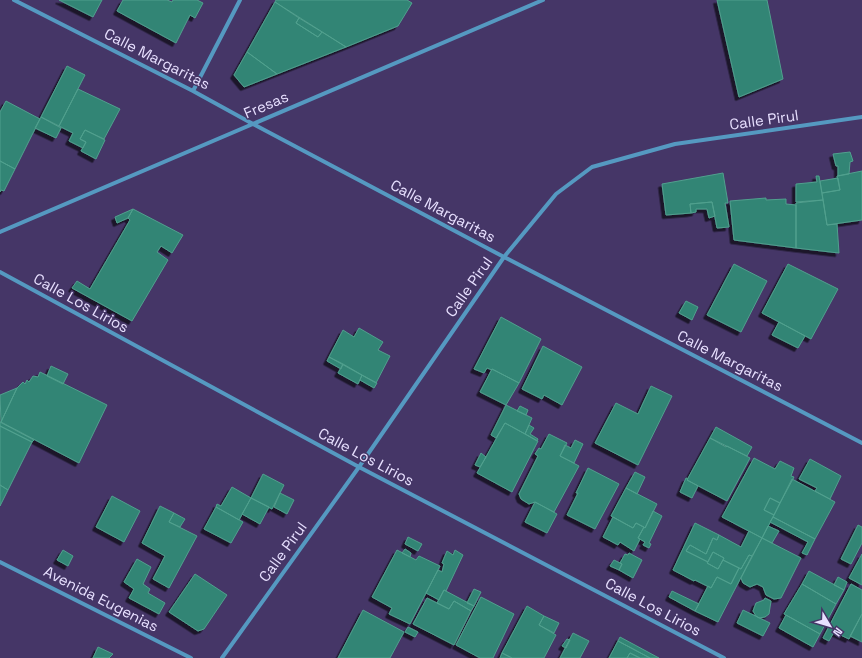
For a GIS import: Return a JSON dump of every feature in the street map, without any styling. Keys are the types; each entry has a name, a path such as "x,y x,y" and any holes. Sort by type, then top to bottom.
{"street":[{"name":"Calle Margaritas","path":"14,0 193,91 504,256 862,442"},
{"path":"193,91 240,0"},
{"name":"Fresas","path":"0,232 542,0"},
{"name":"Calle Pirul","path":"222,658 359,467 504,256 556,194 592,167 675,144 862,117"},
{"name":"Calle Los Lirios","path":"0,272 359,467 724,658"},
{"name":"Avenida Eugenias","path":"0,562 191,658"}],"building":[{"path":"59,0 102,0 93,17"},
{"path":"123,0 167,0 172,2 173,0 197,0 203,3 195,18 190,15 176,43 117,11"},
{"path":"276,0 407,0 412,3 398,26 346,47 275,2"},
{"path":"717,0 767,0 783,79 739,97"},
{"path":"275,2 299,18 296,23 318,37 322,32 346,47 277,74 247,52"},
{"path":"299,18 322,32 318,37 296,23"},
{"path":"247,52 277,74 244,87 234,75"},
{"path":"67,66 85,75 59,126 41,117"},
{"path":"78,89 120,109 104,139 85,130 80,139 86,142 83,148 69,141 73,133 59,126"},
{"path":"6,101 40,119 15,169 0,161 0,112"},
{"path":"41,117 61,128 56,138 35,128"},
{"path":"85,130 105,140 96,159 81,151 86,142 80,139"},
{"path":"850,152 853,161 850,162 849,174 838,176 838,166 836,166 833,154"},
{"path":"0,161 15,169 4,191 1,190 0,192"},
{"path":"862,171 862,220 827,225 822,193 840,190 837,176"},
{"path":"723,173 728,203 725,203 729,227 717,228 712,202 690,204 691,213 666,215 662,184"},
{"path":"816,176 819,176 823,200 796,202 796,184 817,182"},
{"path":"838,178 840,190 822,193 820,181"},
{"path":"766,198 766,200 786,199 786,204 796,205 796,248 734,240 730,201"},
{"path":"823,200 827,225 837,224 839,253 796,248 796,203"},
{"path":"712,202 715,216 709,218 707,209 696,209 696,212 691,213 690,204"},
{"path":"133,209 128,218 117,223 115,217"},
{"path":"133,209 183,235 172,253 161,246 157,252 168,260 132,321 72,288 77,281 90,289 130,220 128,218"},
{"path":"734,264 767,281 741,332 707,315"},
{"path":"788,264 838,289 811,339 762,313"},
{"path":"686,301 698,307 692,320 679,313"},
{"path":"501,317 541,339 519,383 492,369 487,368 484,373 474,369"},
{"path":"779,322 805,336 798,348 772,335"},
{"path":"359,328 383,342 378,350 390,356 376,383 329,357 343,330 354,337"},
{"path":"543,346 582,367 562,405 544,395 542,399 522,389"},
{"path":"329,357 343,364 341,369 327,361"},
{"path":"343,364 362,375 358,384 338,373"},
{"path":"51,366 68,374 63,384 47,376"},
{"path":"492,369 519,383 506,405 480,392"},
{"path":"40,372 107,405 79,463 1,422 17,388 23,382 25,384 27,380 29,382 33,376 38,377"},
{"path":"362,375 377,383 374,388 360,380"},
{"path":"651,386 672,396 638,465 595,443 616,403 638,414"},
{"path":"17,388 1,422 0,395"},
{"path":"506,405 532,418 525,434 505,423 496,438 491,435"},
{"path":"520,406 528,410 526,415 517,411"},
{"path":"0,422 34,440 32,442 0,426"},
{"path":"505,423 538,441 512,492 477,473"},
{"path":"529,425 534,428 530,434 538,439 537,441 525,434"},
{"path":"0,426 32,442 8,490 0,485"},
{"path":"716,427 752,447 747,456 710,438"},
{"path":"549,434 567,443 560,456 579,466 554,512 535,502 529,504 521,499 519,494 538,456 535,454 539,448 541,449"},
{"path":"710,438 750,458 727,501 687,480"},
{"path":"575,440 583,444 574,463 560,456 565,445 571,448"},
{"path":"481,453 486,457 480,467 475,465"},
{"path":"754,458 775,469 780,461 794,468 791,476 794,477 780,503 770,498 764,510 774,515 762,538 722,517"},
{"path":"810,459 841,476 830,499 815,491 817,488 799,479"},
{"path":"588,468 619,484 595,529 567,515"},
{"path":"635,472 645,477 637,494 626,488"},
{"path":"263,474 284,485 272,509 251,498"},
{"path":"686,478 698,486 692,498 680,492"},
{"path":"792,479 835,502 815,539 773,517"},
{"path":"0,485 8,490 0,506"},
{"path":"232,487 251,498 239,520 216,507 217,504 221,506"},
{"path":"626,488 657,504 645,528 636,523 633,528 611,516"},
{"path":"280,493 294,500 287,514 274,507"},
{"path":"112,496 140,511 124,542 96,527"},
{"path":"251,498 269,507 260,524 242,514"},
{"path":"770,498 780,503 774,515 764,510"},
{"path":"535,502 557,514 547,533 525,522"},
{"path":"160,506 174,513 169,522 197,536 169,588 153,579 165,556 142,543"},
{"path":"216,507 243,522 231,543 204,529"},
{"path":"653,511 662,516 649,543 651,544 649,548 643,545 645,542 638,538 644,527 645,528"},
{"path":"174,513 185,519 180,527 169,522"},
{"path":"613,517 633,528 636,523 644,527 638,538 640,539 634,551 620,542 618,545 603,537"},
{"path":"773,517 815,539 807,555 802,553 808,542 770,522"},
{"path":"695,523 719,535 717,540 713,538 706,554 690,545 686,551 718,569 723,560 739,568 731,584 717,577 711,588 673,570"},
{"path":"858,525 862,527 862,543 851,564 841,559"},
{"path":"768,526 779,531 772,543 762,538"},
{"path":"749,531 762,538 752,556 749,555 741,569 723,560 724,558 713,552 708,562 686,551 690,545 706,554 713,538 717,540 719,535 741,547"},
{"path":"408,537 422,544 418,551 405,544"},
{"path":"762,538 801,558 781,598 774,599 766,595 763,587 757,584 750,587 743,583 741,578"},
{"path":"405,549 411,553 410,557 402,553"},
{"path":"63,550 73,556 68,566 57,560"},
{"path":"397,550 416,560 419,556 440,566 410,624 389,614 392,608 372,597"},
{"path":"455,550 463,555 446,591 444,590 439,600 426,593 438,570 442,572 444,564 442,563 447,551 453,555"},
{"path":"713,552 724,558 718,569 707,563"},
{"path":"629,553 642,560 633,578 619,570 622,564 620,563 625,554 628,555"},
{"path":"862,554 862,585 849,578"},
{"path":"749,555 752,556 718,622 695,611 708,586 711,588 717,577 731,584 739,568 741,569"},
{"path":"137,559 151,567 143,584 150,589 148,593 165,603 159,614 129,598 134,589 124,582"},
{"path":"614,560 622,564 619,570 610,566"},
{"path":"809,571 844,590 836,604 802,584"},
{"path":"195,574 227,595 204,629 198,631 169,612"},
{"path":"838,577 847,582 844,590 834,585"},
{"path":"802,584 836,604 820,634 784,614"},
{"path":"851,584 862,590 862,614 849,639 834,632 829,641 823,638"},
{"path":"474,589 481,592 474,606 467,603"},
{"path":"444,590 474,606 471,611 454,601 449,609 437,603"},
{"path":"672,591 699,604 695,611 669,597"},
{"path":"481,597 514,614 493,658 480,658 456,645"},
{"path":"427,598 449,609 454,601 471,611 454,645 413,624"},
{"path":"765,598 771,601 769,614 765,617 759,618 753,611 756,603 764,600"},
{"path":"527,606 544,616 539,625 556,635 544,658 512,658 502,653"},
{"path":"363,610 404,632 390,658 338,658"},
{"path":"743,610 770,623 763,636 737,623"},
{"path":"862,614 862,642 850,636"},
{"path":"786,615 820,634 813,647 779,628"},
{"path":"544,616 559,623 554,633 539,625"},
{"path":"408,627 418,632 415,637 405,632"},
{"path":"573,633 589,641 580,658 560,658"},
{"path":"620,637 659,658 650,658 618,641"},
{"path":"567,639 570,640 566,648 562,646"},
{"path":"618,641 650,658 640,658 630,653 627,658 609,658"},
{"path":"98,647 113,654 109,658 93,658"},
{"path":"502,653 512,658 500,658"},
{"path":"630,653 640,658 627,658"}]}
